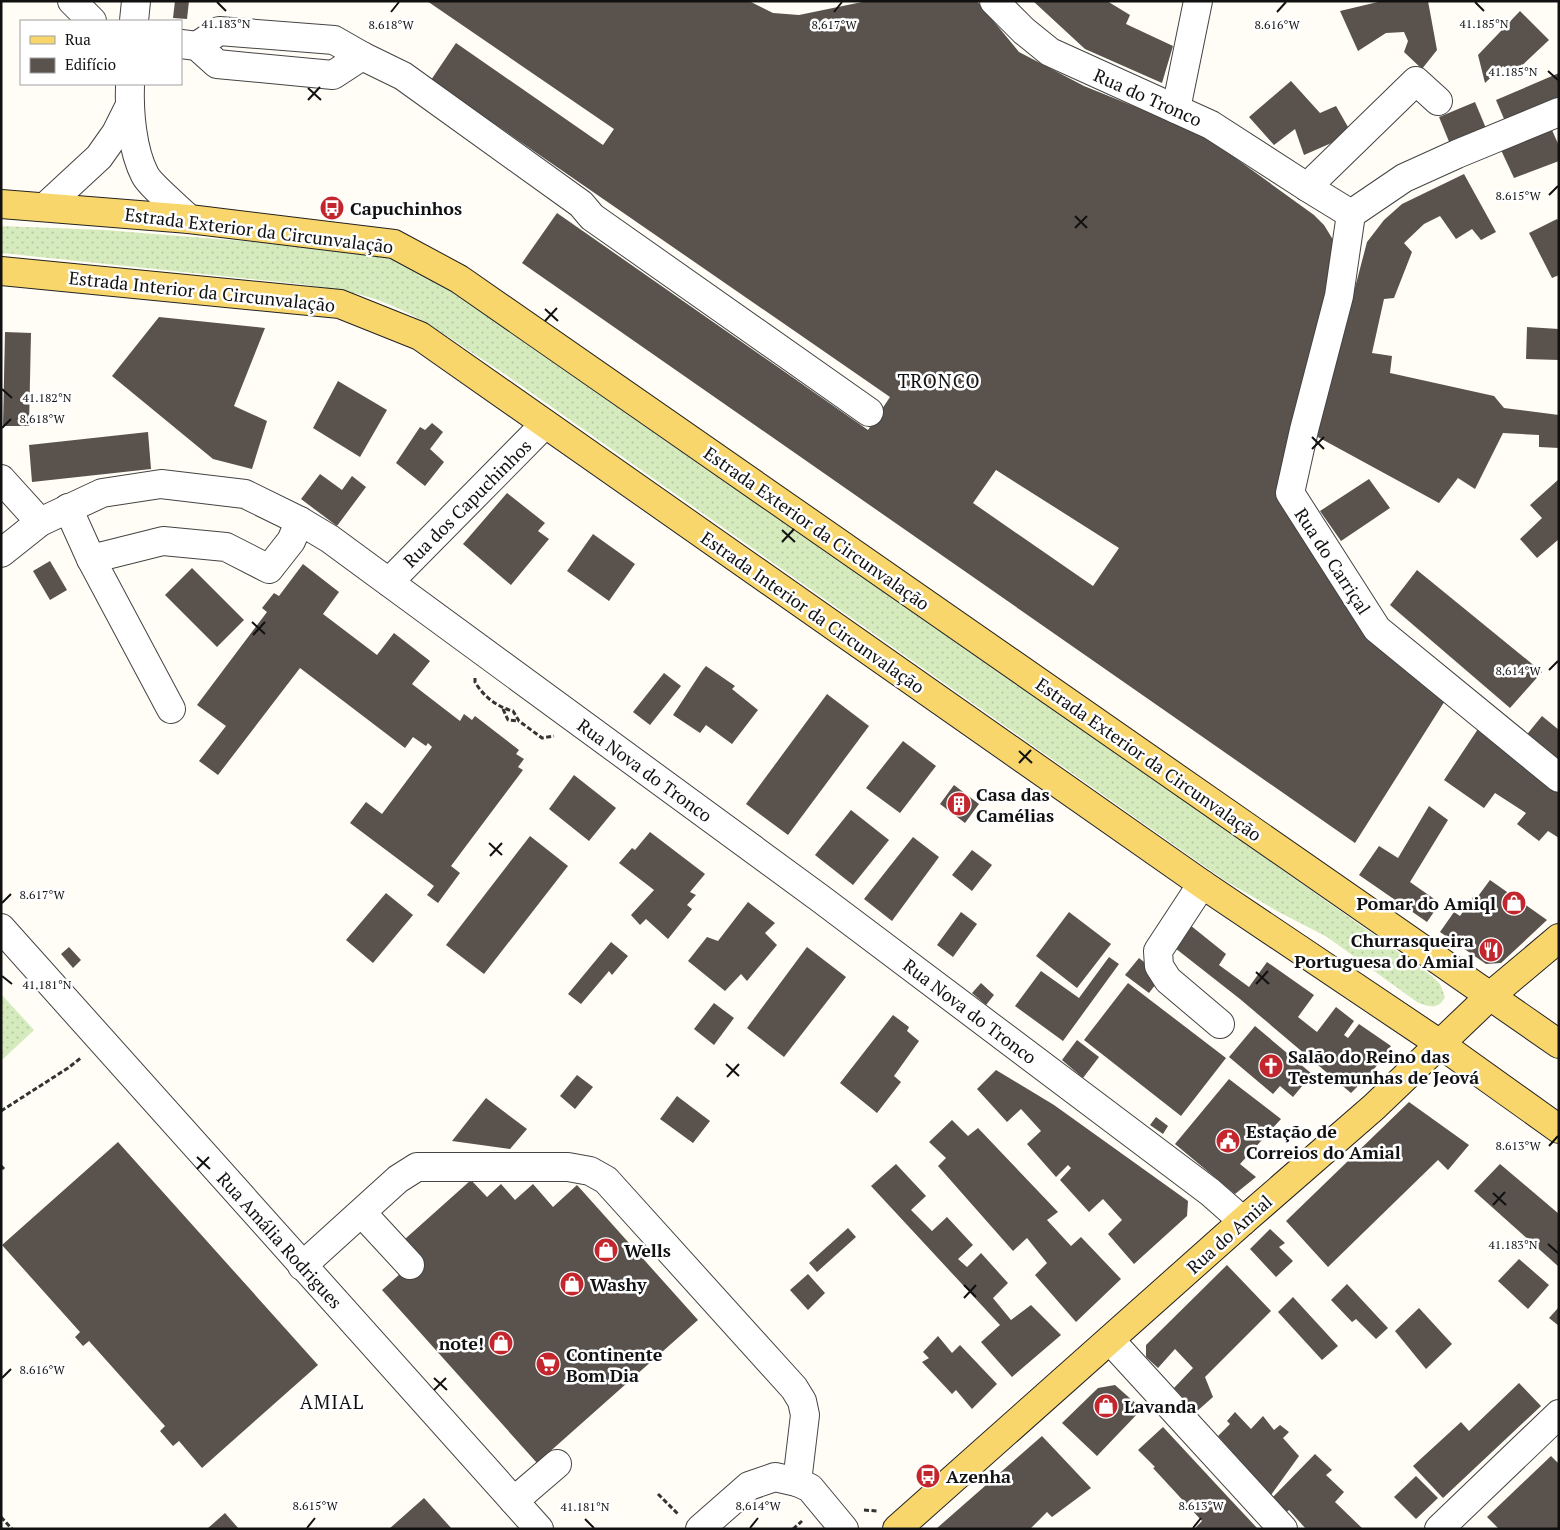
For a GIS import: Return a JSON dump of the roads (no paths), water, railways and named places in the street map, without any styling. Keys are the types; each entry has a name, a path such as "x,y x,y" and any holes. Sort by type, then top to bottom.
{"main road":[{"name":"Estrada Exterior da Circunvalação","path":"1,204 189,219 394,244 459,279 1559,1044"},
{"name":"Estrada Interior da Circunvalação","path":"1,271 340,304 420,336 1202,884 1440,1044 1559,1129"},
{"name":"Rua do Amial","path":"898,1529 1243,1221 1374,1107 1490,996 1559,938"}],"street":[{"path":"72,1 91,20"},
{"path":"134,20 136,1"},
{"name":"Rua do Tronco","path":"994,1 1024,31 1050,52 1211,125 1351,214"},
{"path":"1176,109 1198,1"},
{"path":"189,45 218,64 333,75 362,56 403,76 581,204 592,217 869,412"},
{"path":"1307,187 1416,81 1438,101"},
{"path":"45,207 98,157 116,133 130,96"},
{"path":"130,96 136,148 146,176 189,219"},
{"path":"1351,214 1404,178 1559,112"},
{"name":"Rua do Carriçal","path":"1351,214 1339,300 1306,421 1290,493 1377,629 1559,778"},
{"name":"Rua dos Capuchinhos","path":"389,582 545,424"},
{"path":"1,479 40,522"},
{"name":"Rua Nova do Tronco","path":"1,553 40,522 102,493 161,484 245,494 300,521 389,582 829,905 1210,1192 1243,1221"},
{"path":"68,508 91,559 172,709"},
{"path":"91,559 163,541 226,547 269,569 291,541 300,521"},
{"path":"1202,884 1158,950 1160,966 1168,980 1220,1024"},
{"name":"Rua Amália Rodrigues","path":"1,928 539,1529"},
{"path":"302,1266 398,1179 417,1167 568,1167 590,1171 606,1180 794,1388 802,1401 805,1415 797,1482"},
{"path":"606,1205 670,1277 710,1295"},
{"path":"362,1213 410,1265"},
{"path":"1110,1340 1284,1529"},
{"path":"1439,1529 1559,1414"},
{"path":"514,1501 556,1464"},
{"path":"689,1522 748,1486 775,1478 797,1482 810,1488 844,1529"}],"place":[{"name":"Capuchinhos","path":"332,208"},
{"name":"Casa das Camélias","path":"959,804"},
{"name":"Pomar do Amiql","path":"1514,903"},
{"name":"Churrasqueira Portuguesa do Amial","path":"1491,950"},
{"name":"Salão do Reino das Testemunhas de Jeová","path":"1271,1066"},
{"name":"Estação de Correios do Amial","path":"1228,1141"},
{"name":"Wells","path":"606,1250"},
{"name":"Washy","path":"572,1284"},
{"name":"note!","path":"501,1343"},
{"name":"Continente Bom Dia","path":"548,1364"},
{"name":"Lavanda","path":"1106,1406"},
{"name":"Azenha","path":"928,1476"}],"district":[{"name":"TRONCO","path":"939,380"},
{"name":"AMIAL","path":"332,1401"}]}
